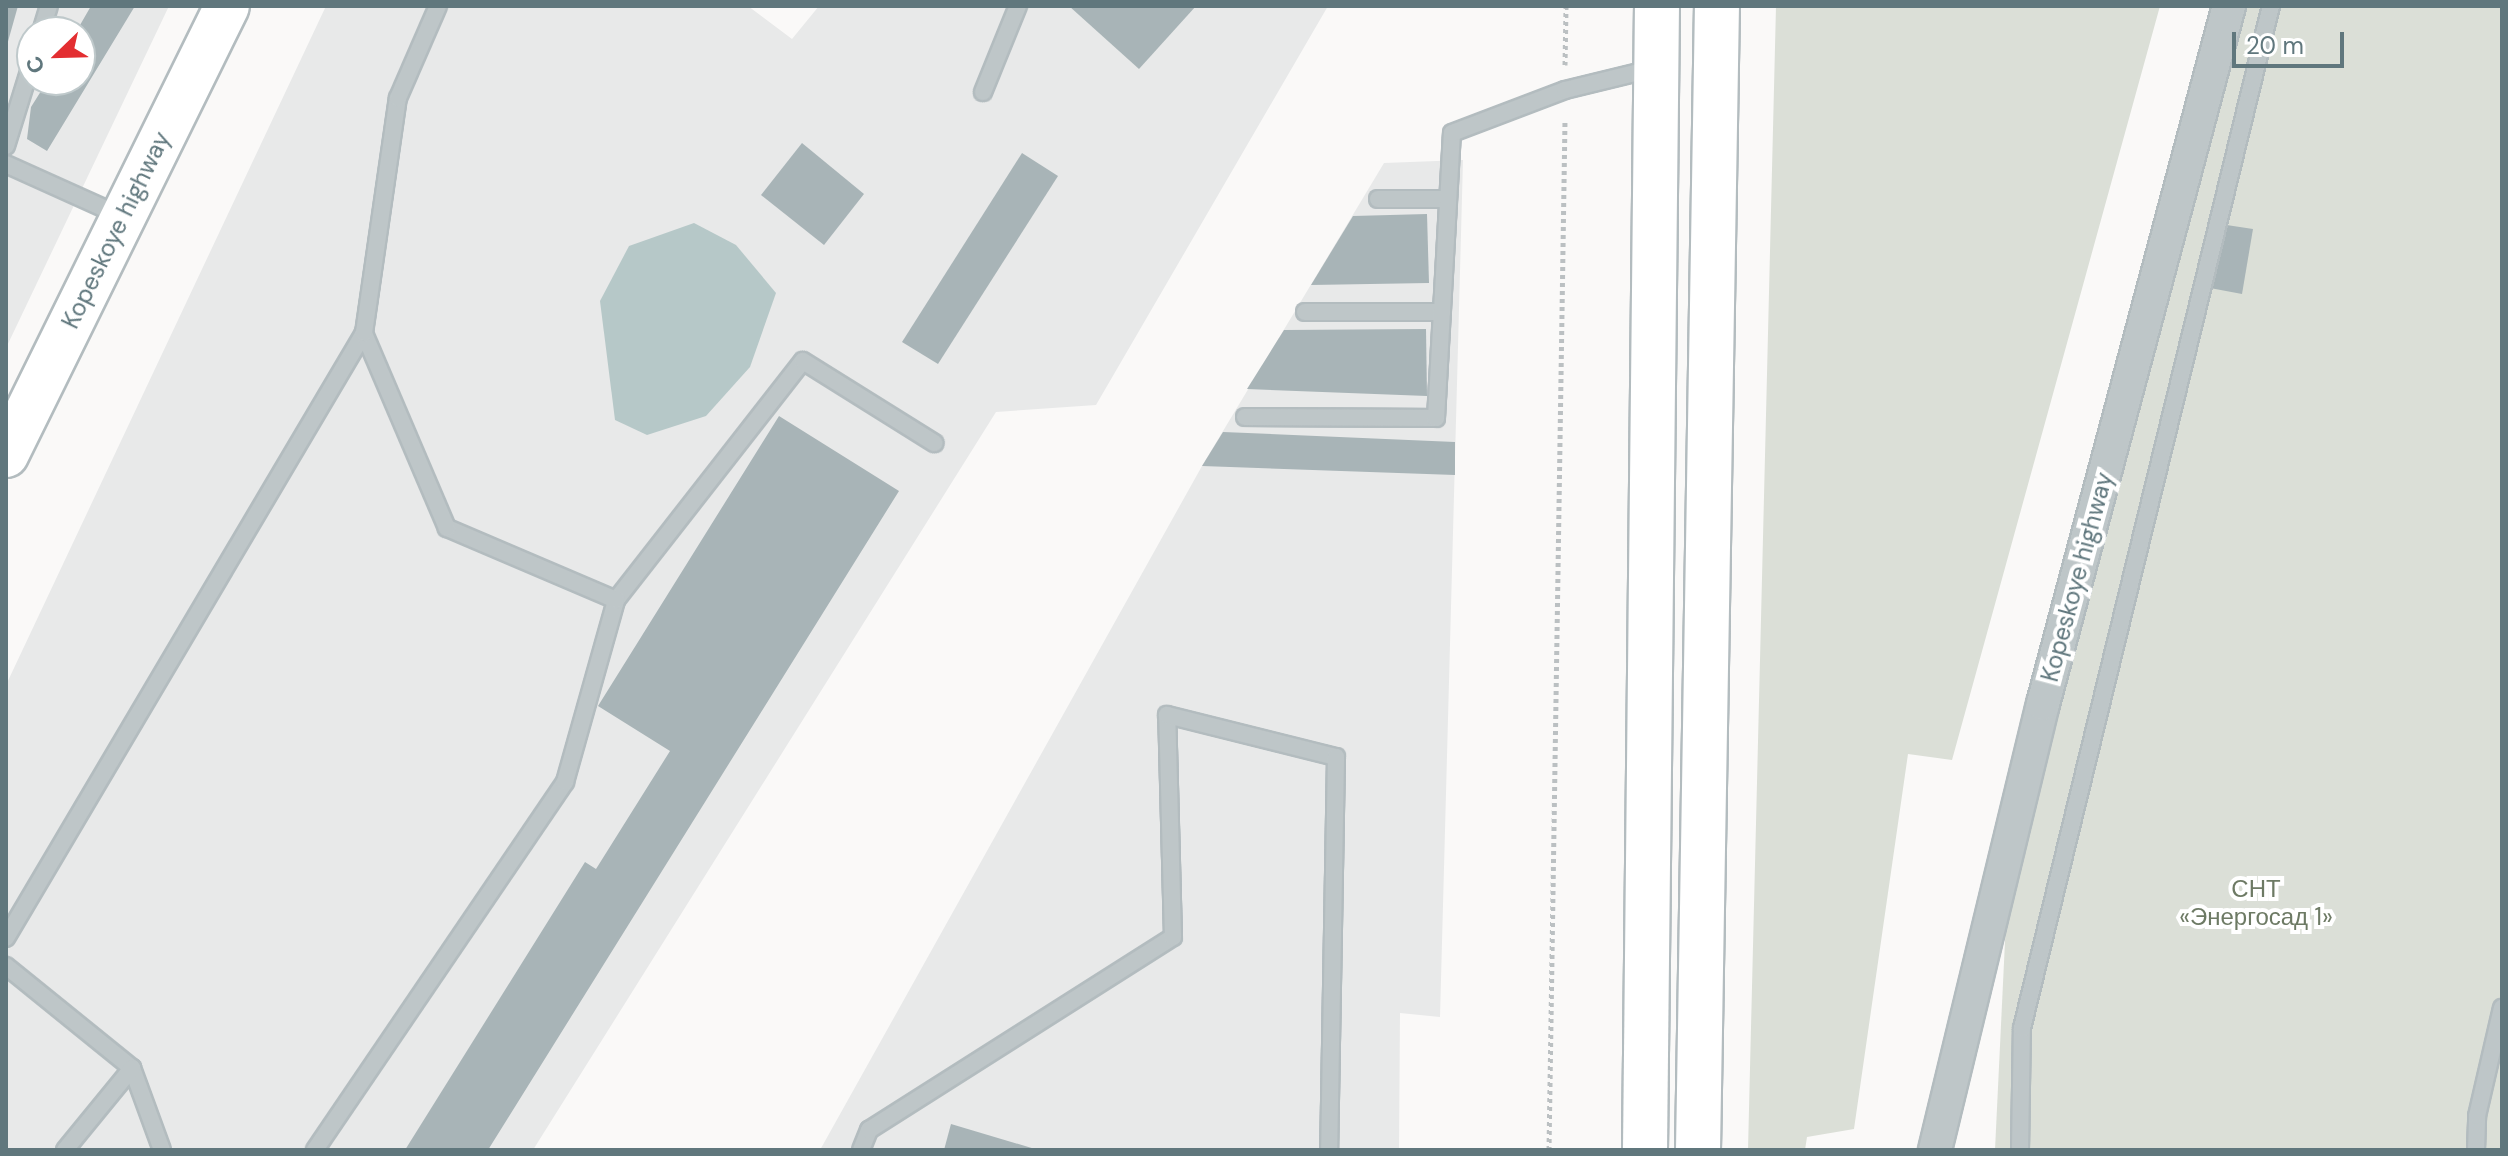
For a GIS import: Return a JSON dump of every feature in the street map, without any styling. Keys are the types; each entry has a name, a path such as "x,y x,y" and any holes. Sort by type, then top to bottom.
{"main road":[{"name":"Kopeskoye highway","path":"6,455 17,405 123,217 227,6"},
{"path":"1645,1150 1657,6"},
{"path":"1698,1150 1717,6"}],"street":[{"name":"Kopeskoye highway","path":"1935,1150 2043,704 2229,6"}],"lane":[{"path":"6,938 364,333 398,98 438,6"},
{"path":"983,92 1018,6"},
{"path":"2020,1150 2022,1028 2271,6"},
{"path":"1245,417 1436,418 1445,199 1452,133 1565,90 1657,67"},
{"path":"6,146 21,96"},
{"path":"6,164 123,217"},
{"path":"1378,199 1445,199"},
{"path":"1305,312 1442,312"},
{"path":"364,333 447,528 616,600"},
{"path":"315,1150 565,782 616,600 803,361 934,443"},
{"path":"861,1150 869,1130 1173,937 1167,715 1336,757 1329,1150"},
{"path":"6,966 132,1068 162,1150"},
{"path":"2476,1150 2477,1116 2502,1008"},
{"path":"65,1150 132,1068"}],"path":[{"path":"1549,1150 1566,6"}],"shaded area":[{"path":"6,6 169,6 6,348"},
{"path":"326,6 748,6 792,39 819,6 1328,6 1096,405 996,412 533,1150 6,1150 6,685"},
{"path":"1463,160 1440,1017 1400,1013 1399,1150 820,1150 1202,466 1384,163"},
{"path":"694,223 736,245 776,293 750,367 706,416 647,435 615,420 600,301 629,246"}],"green space":[{"path":"1776,6 2160,6 1952,760 1908,754 1854,1129 1807,1137 1805,1150 1748,1150"},
{"name":"СНТ «Энергосад 1»","path":"2239,6 2502,6 2502,1150 1995,1150 2008,879"}],"building":[{"path":"6,6 18,6 7,45 6,45"},
{"path":"91,6 135,6 96,70 96,16 85,16"},
{"path":"1069,6 1196,6 1139,69"},
{"path":"38,96 80,96 47,151 27,139 31,107"},
{"path":"802,143 864,194 824,245 761,195"},
{"path":"1022,153 1058,176 938,364 902,342"},
{"path":"1427,214 1429,283 1311,285 1353,216"},
{"path":"2220,224 2253,229 2242,294 2210,288"},
{"path":"1426,329 1427,396 1247,389 1284,330"},
{"path":"779,416 899,491 488,1150 405,1150 585,862 596,869 670,751 598,706"},
{"path":"1223,432 1455,442 1455,475 1202,466"},
{"path":"951,1124 1035,1149 944,1150"}]}
